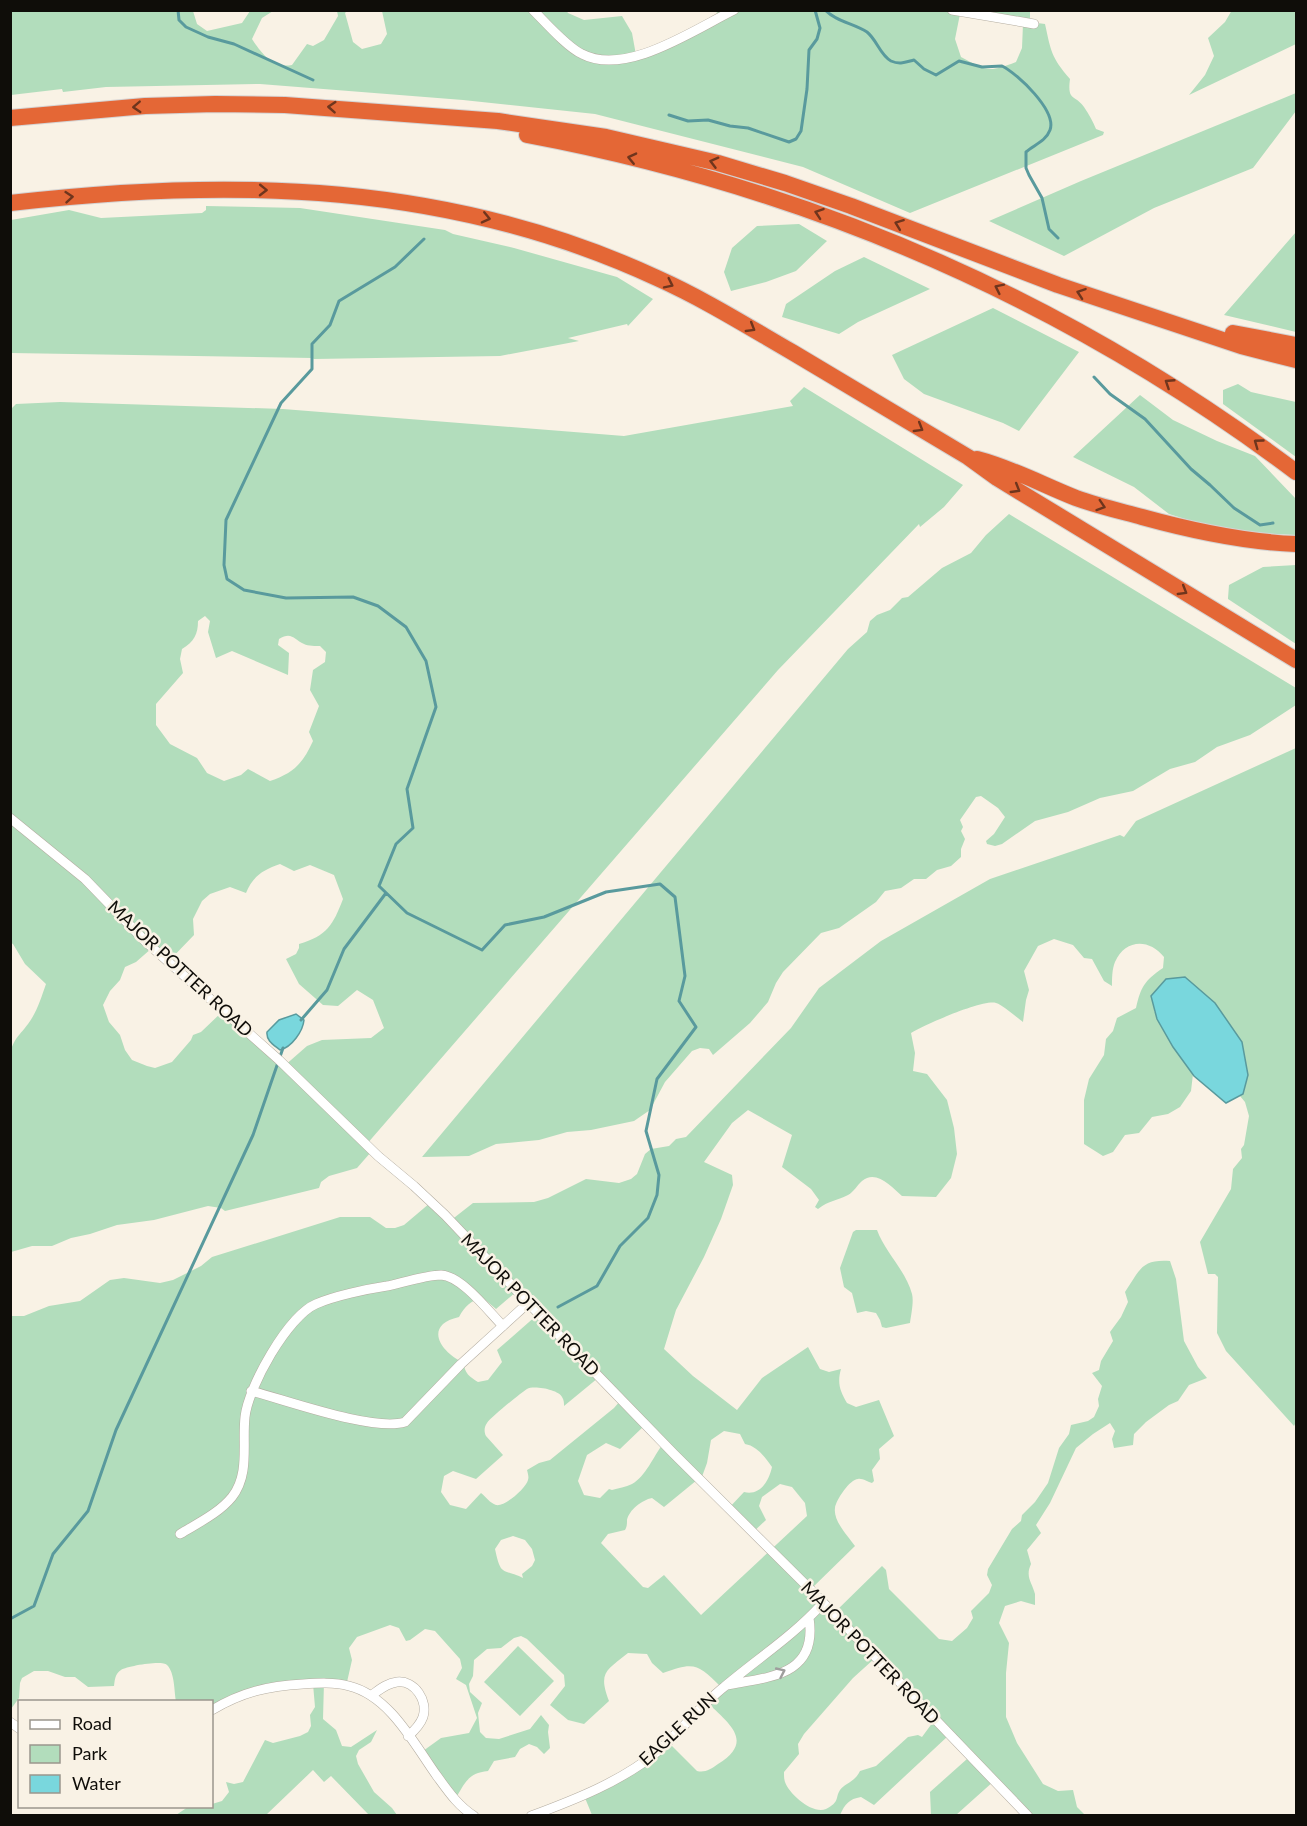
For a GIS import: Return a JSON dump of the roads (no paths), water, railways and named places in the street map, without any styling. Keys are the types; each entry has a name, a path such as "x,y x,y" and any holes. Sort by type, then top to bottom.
{"highway":[{"path":"10,117 98,109 215,104 285,105 498,121 606,137 718,163 829,198 1047,281 1241,346 1296,360"},
{"path":"390,112 531,136 670,167 779,200 878,235 996,287 1099,341 1189,396 1296,472"},
{"path":"10,203 152,191 291,191 394,200 497,220 596,252 700,299 968,457 997,478 1296,660"},
{"path":"1137,311 1259,339 1296,345"},
{"path":"968,457 1002,465 1077,498 1123,513 1227,537 1296,544"}],"street":[{"path":"533,10 574,49 583,55 605,61 642,54 663,47 734,10"},
{"path":"952,10 1034,24"},
{"name":"MAJOR POTTER ROAD","path":"10,818 85,879 146,942 274,1056 378,1156 445,1215 1028,1815"},
{"path":"180,1534 212,1514 232,1496 244,1471 245,1415 251,1391 263,1365 296,1318 315,1304 369,1289 442,1275 462,1283 503,1326"},
{"path":"251,1391 347,1418 395,1425 405,1422 461,1364 528,1303"},
{"name":"EAGLE RUN","path":"531,1815 608,1783 634,1769 667,1743 712,1696 775,1647 822,1604"},
{"name":"EAGLE RUN","path":"725,1685 765,1679 782,1674 797,1664 810,1643 809,1618"},
{"path":"372,1695 398,1682 404,1682 415,1688 423,1701 424,1709 419,1724 408,1736"},
{"path":"213,1709 246,1693 264,1688 293,1685 335,1683 372,1695 408,1736 451,1796 474,1815"}],"water":[{"path":"1185,977 1215,1003 1242,1042 1248,1075 1243,1094 1226,1103 1194,1076 1173,1047 1157,1019 1151,996 1166,979"},
{"path":"296,1014 304,1020 302,1029 293,1042 280,1050 269,1040 267,1032 279,1020"}],"waterway":[{"path":"178,10 179,20 186,27 208,37 234,44 313,80"},
{"path":"669,115 688,121 708,120 748,128 789,142 796,139 801,131 807,89 809,50 817,39 820,28 815,10"},
{"path":"825,10 867,32 891,61 900,63 914,60 924,69 936,75 959,61 982,67 1002,66 1026,85 1042,104 1051,122 1046,137 1026,152 1026,168 1042,198 1049,229 1058,238"},
{"path":"424,239 395,267 339,301 330,325 312,344 312,369 281,403 226,520 224,565 227,579 244,590 286,598 353,597 378,606 406,627 426,661 436,707 407,789 413,828 396,844 379,886 407,913 482,950 505,925 544,917 606,892 660,884 675,897 685,976 679,1001 696,1027 657,1079 646,1131 659,1175 657,1195 648,1218 620,1246 597,1286 558,1307"},
{"path":"1094,377 1110,394 1145,419 1191,469 1234,508 1260,525 1273,523"},
{"path":"301,1020 327,990 344,949 386,893"},
{"path":"10,1619 34,1606 53,1554 88,1511 116,1430 253,1135 283,1048"}]}
